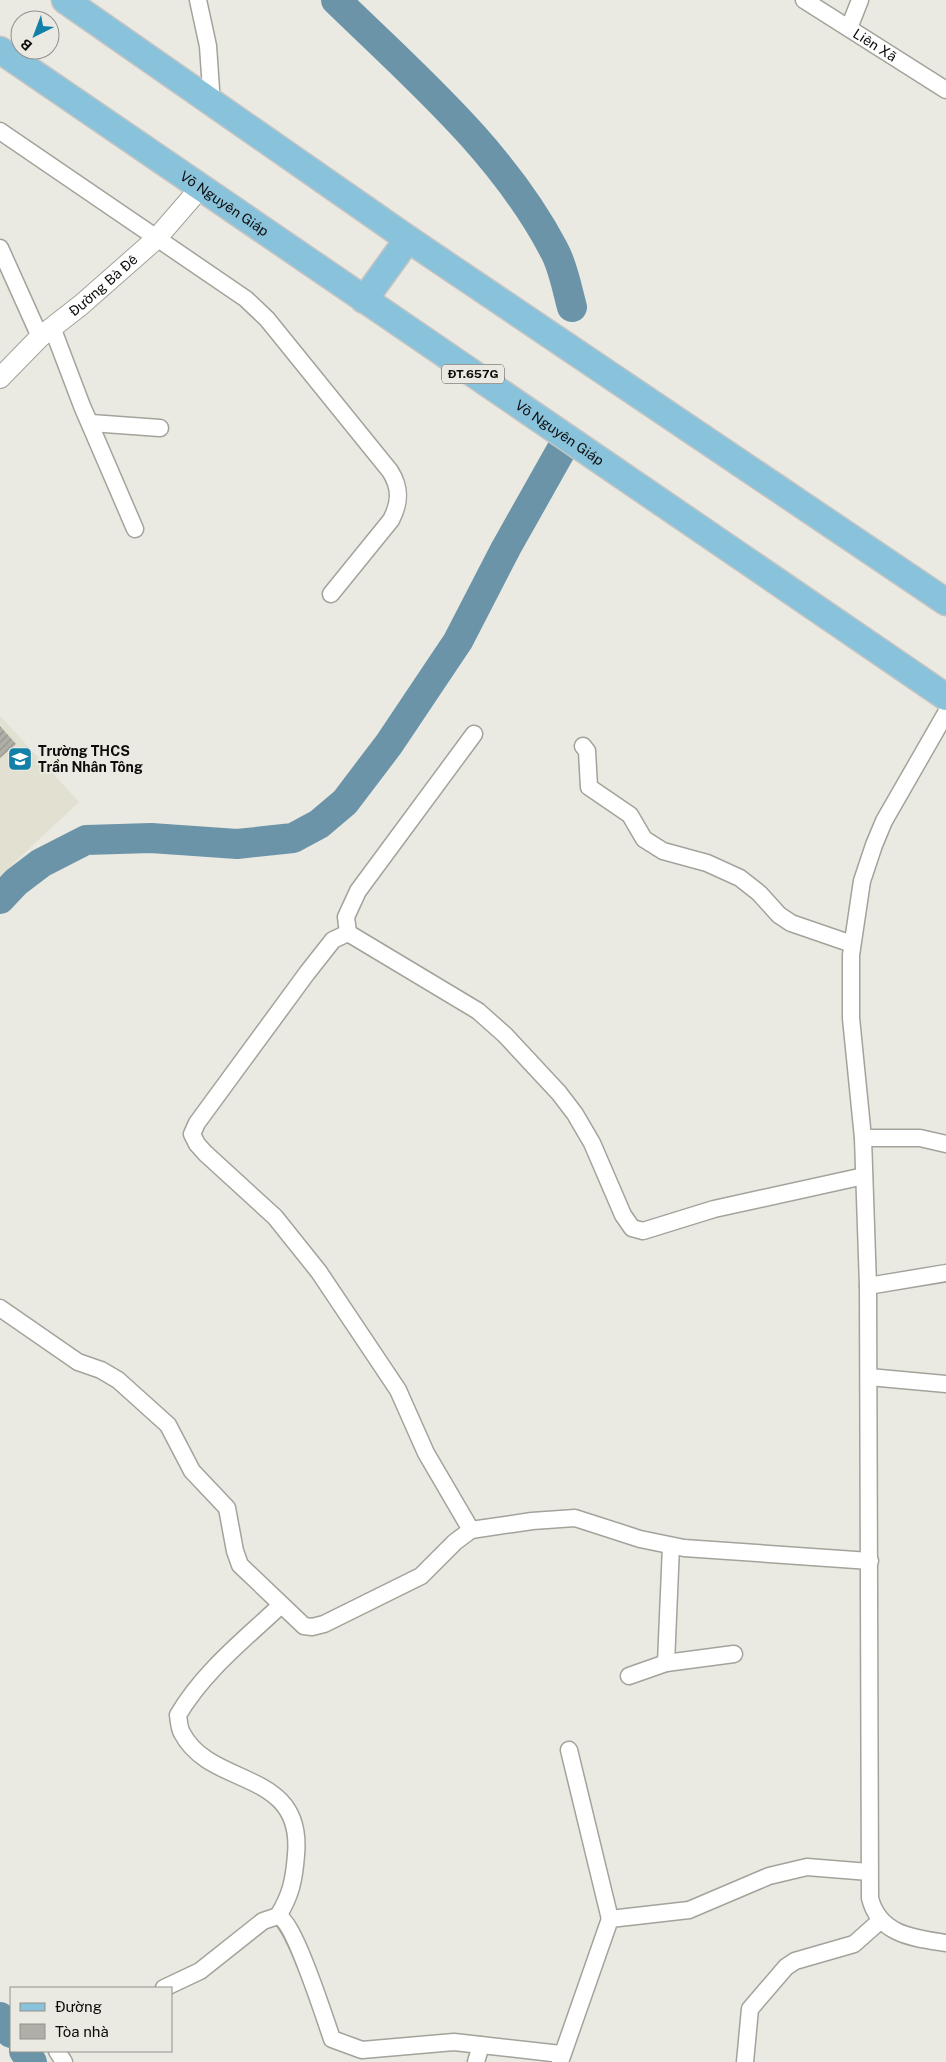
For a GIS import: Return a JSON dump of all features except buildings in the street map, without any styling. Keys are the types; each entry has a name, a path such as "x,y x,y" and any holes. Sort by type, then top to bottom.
{"main road":[{"path":"65,0 408,239 946,602"},
{"name":"Võ Nguyên Giáp","path":"0,50 946,697"},
{"path":"364,300 408,239"}],"street":[{"path":"198,0 208,46 212,104"},
{"name":"Liên Xã","path":"804,0 946,90"},
{"path":"849,28 860,0"},
{"path":"0,131 156,239 224,282 267,319 396,481 398,503 392,520 331,594"},
{"name":"Đường Bà Đê","path":"0,378 46,332 81,305 156,239 201,187"},
{"path":"0,248 46,332 91,423 135,529"},
{"path":"91,423 160,428"},
{"path":"946,713 894,804 874,845 862,881 852,944 850,990 863,1138 868,1286 870,1898 873,1910 880,1920 897,1933 910,1938 946,1943"},
{"path":"348,933 346,917 358,891 474,734"},
{"path":"583,746 587,752 589,787 630,814 644,839 663,851 707,863 740,878 759,893 779,915 791,923 852,944"},
{"path":"348,933 478,1011 505,1035 559,1093 580,1122 592,1143 623,1215 632,1228 643,1231 714,1209 864,1176"},
{"path":"348,933 333,940 307,973 197,1123 192,1134 193,1139 285,1228 319,1272 398,1390 426,1453 471,1530"},
{"path":"863,1138 920,1138 946,1144"},
{"path":"868,1286 946,1273"},
{"path":"0,1308 78,1362 101,1370 118,1380 168,1426 192,1471 228,1508 235,1552 240,1565 304,1626 312,1627 324,1624 421,1576 455,1542 471,1530 532,1521 575,1518 640,1539 671,1546 870,1561"},
{"path":"869,1377 946,1384"},
{"path":"666,1663 671,1546"},
{"path":"166,1987 200,1971 263,1921 278,1916 289,1897 297,1847 294,1824 281,1800 268,1790 208,1760 193,1747 182,1733 178,1715 190,1694 219,1662 281,1606"},
{"path":"630,1676 666,1663 734,1654"},
{"path":"278,1916 286,1921 292,1934 332,2039 362,2050 454,2042 561,2058 610,1919 569,1750"},
{"path":"610,1919 689,1910 769,1876 807,1867 869,1872"},
{"path":"745,2062 750,2009 786,1967 795,1961 854,1944 880,1920"},
{"path":"476,2062 481,2045"}],"shaded area":[{"name":"Trường THCS Trần Nhân Tông","path":"0,716 79,802 0,876"}],"waterway":[{"path":"336,0 455,117 509,180 533,214 557,256 572,307"},
{"path":"0,899 16,882 41,863 86,840 151,838 237,844 293,838 319,824 345,802 389,744 458,641 506,548 564,445"},
{"path":"0,2017 10,2032"},
{"path":"25,2052 32,2062"}],"place":[{"name":"Trường THCS Trần Nhân Tông","path":"20,759"}]}
